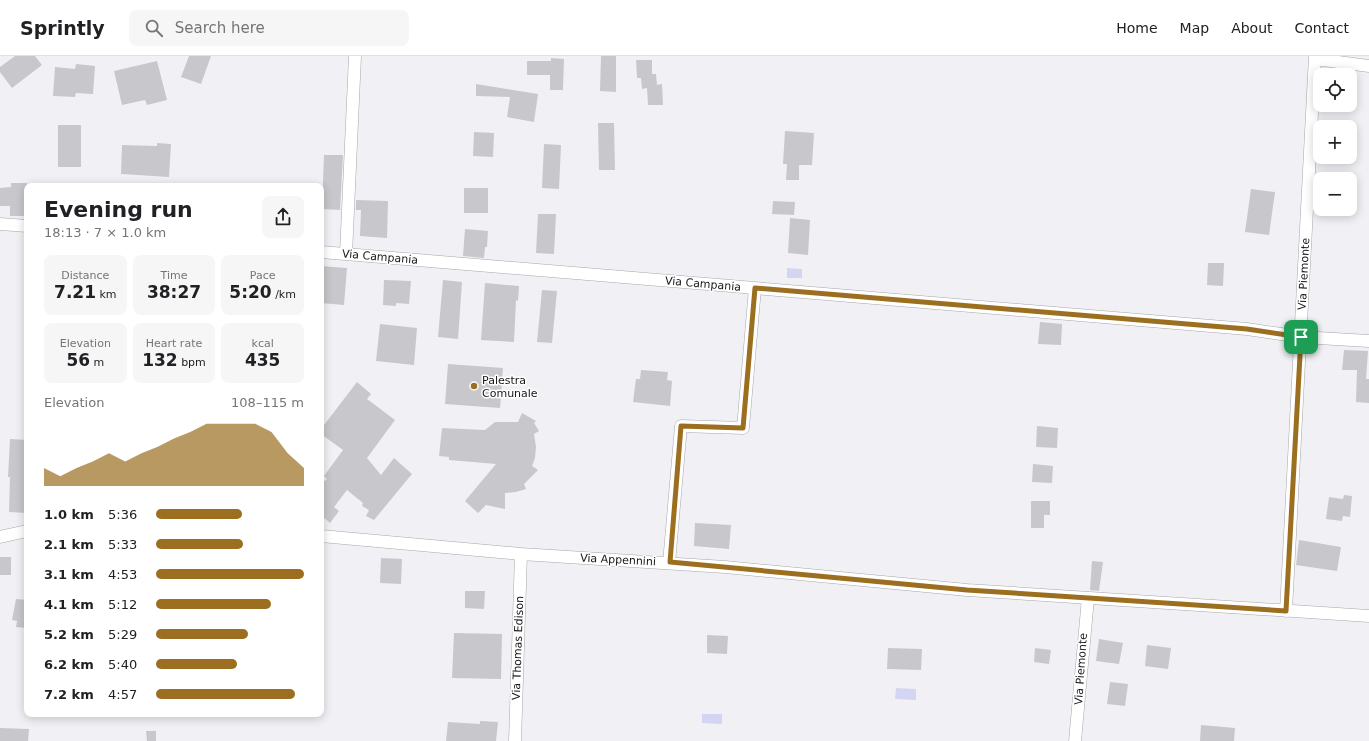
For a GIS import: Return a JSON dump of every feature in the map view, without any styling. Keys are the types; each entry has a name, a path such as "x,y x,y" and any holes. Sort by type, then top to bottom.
{"street":[{"path":"346,254 355,56"},
{"path":"1315,57 1369,66"},
{"name":"Via Piemonte","path":"1286,611 1315,57"},
{"path":"0,224 24,226"},
{"name":"Via Campania","path":"324,252 1247,329 1301,337 1369,341"},
{"path":"670,562 681,426 743,428 755,288"},
{"path":"0,537 24,533"},
{"name":"Via Appennini","path":"324,536 521,554 670,562 960,589 1369,616"},
{"name":"Via Thomas Edison","path":"515,741 521,554"},
{"name":"Via Piemonte","path":"1075,741 1088,598"}],"water":[{"path":"787,268 802,269 802,278 787,278"},
{"path":"896,688 916,689 916,700 895,699"},
{"path":"702,714 722,714 722,724 702,723"}],"building":[{"path":"15,56 35,56 42,65 12,88 0,72 0,67"},
{"path":"189,56 211,56 201,84 181,77"},
{"path":"601,56 616,56 616,92 600,91"},
{"path":"551,58 564,59 563,90 550,90 550,75 527,75 527,61 551,61"},
{"path":"636,60 652,60 652,74 656,74 657,85 662,84 663,105 648,105 647,88 642,89 641,78 637,78"},
{"path":"157,61 167,100 147,105 145,100 122,105 114,71"},
{"path":"76,64 95,66 93,94 76,93 75,97 53,96 55,67 75,69"},
{"path":"476,84 538,94 534,122 507,117 510,97 476,96"},
{"path":"598,123 614,123 615,170 599,170"},
{"path":"58,125 81,125 81,167 58,167"},
{"path":"785,131 814,133 812,165 799,165 799,180 786,180 787,164 783,164"},
{"path":"474,132 494,133 493,157 473,156"},
{"path":"157,143 171,144 169,177 121,174 122,145 157,146"},
{"path":"544,144 561,145 559,189 542,188"},
{"path":"324,155 343,155 340,210 324,209"},
{"path":"11,183 24,183 24,216 10,216 10,206 0,206 0,188 11,187"},
{"path":"464,188 488,188 488,213 464,213"},
{"path":"1251,189 1275,192 1269,235 1245,232"},
{"path":"356,200 388,201 387,238 360,236 361,210 356,210"},
{"path":"773,201 795,202 794,215 772,214"},
{"path":"538,214 556,214 554,254 536,253"},
{"path":"790,218 810,220 808,255 788,253"},
{"path":"465,229 488,231 487,247 485,247 484,258 463,256"},
{"path":"1208,263 1224,263 1223,286 1207,285"},
{"path":"324,266 347,268 344,305 324,303"},
{"path":"384,280 411,281 409,304 396,303 396,306 383,305"},
{"path":"443,280 462,282 458,339 438,337"},
{"path":"485,283 519,286 518,301 516,300 514,342 481,340"},
{"path":"542,290 557,291 552,343 537,342"},
{"path":"1040,322 1062,324 1061,345 1038,344"},
{"path":"380,324 417,328 414,365 376,361"},
{"path":"1344,350 1368,351 1366,379 1369,379 1369,403 1356,402 1357,370 1342,370"},
{"name":"Palestra Comunale","path":"448,364 503,368 500,408 445,404"},
{"path":"641,370 668,372 667,380 672,381 670,406 633,402 636,379 640,379"},
{"path":"357,382 371,394 367,399 395,420 367,458 381,475 394,458 412,474 374,520 366,516 369,510 362,506 363,503 347,490 334,507 339,511 330,523 324,518 324,482 327,479 324,476 343,450 324,436 324,425"},
{"path":"522,413 536,421 534,423 539,431 534,434 536,447 535,458 532,466 538,470 524,484 526,489 505,493 505,509 486,505 478,513 465,501 496,464 449,460 449,457 439,456 442,428 485,430 495,422 518,422"},
{"path":"1037,426 1058,428 1057,448 1036,447"},
{"path":"10,439 24,440 24,513 9,512 10,477 8,477"},
{"path":"1033,464 1053,466 1052,483 1032,482"},
{"path":"1344,495 1352,496 1350,517 1343,516 1342,521 1326,519 1329,497 1343,499"},
{"path":"1031,501 1050,501 1050,515 1044,515 1044,528 1031,528"},
{"path":"695,523 731,525 729,549 694,546"},
{"path":"1299,540 1341,547 1337,571 1296,565"},
{"path":"0,557 11,557 11,575 0,575"},
{"path":"381,558 402,559 401,584 380,583"},
{"path":"1092,561 1103,562 1099,591 1090,590"},
{"path":"465,591 485,591 484,609 465,608"},
{"path":"16,599 24,600 24,628 16,627 17,621 12,620"},
{"path":"454,633 502,634 501,679 452,678"},
{"path":"707,635 728,636 727,654 707,653"},
{"path":"1099,639 1123,643 1119,664 1096,661"},
{"path":"1147,645 1171,648 1168,669 1145,666"},
{"path":"888,648 922,649 921,670 887,669"},
{"path":"1035,648 1051,650 1049,664 1034,662"},
{"path":"1110,682 1128,684 1125,706 1107,704"},
{"path":"480,721 498,722 496,741 446,741 448,722 480,724"},
{"path":"1201,725 1235,728 1234,741 1200,741"},
{"path":"0,728 29,729 28,741 0,741"},
{"path":"146,731 156,731 156,741 147,741"}],"place":[{"name":"Palestra Comunale","path":"474,386"}],"route":[{"path":"755,288 1247,329 1301,337 1286,611 967,590 670,562 681,426 743,428 755,288"}]}
